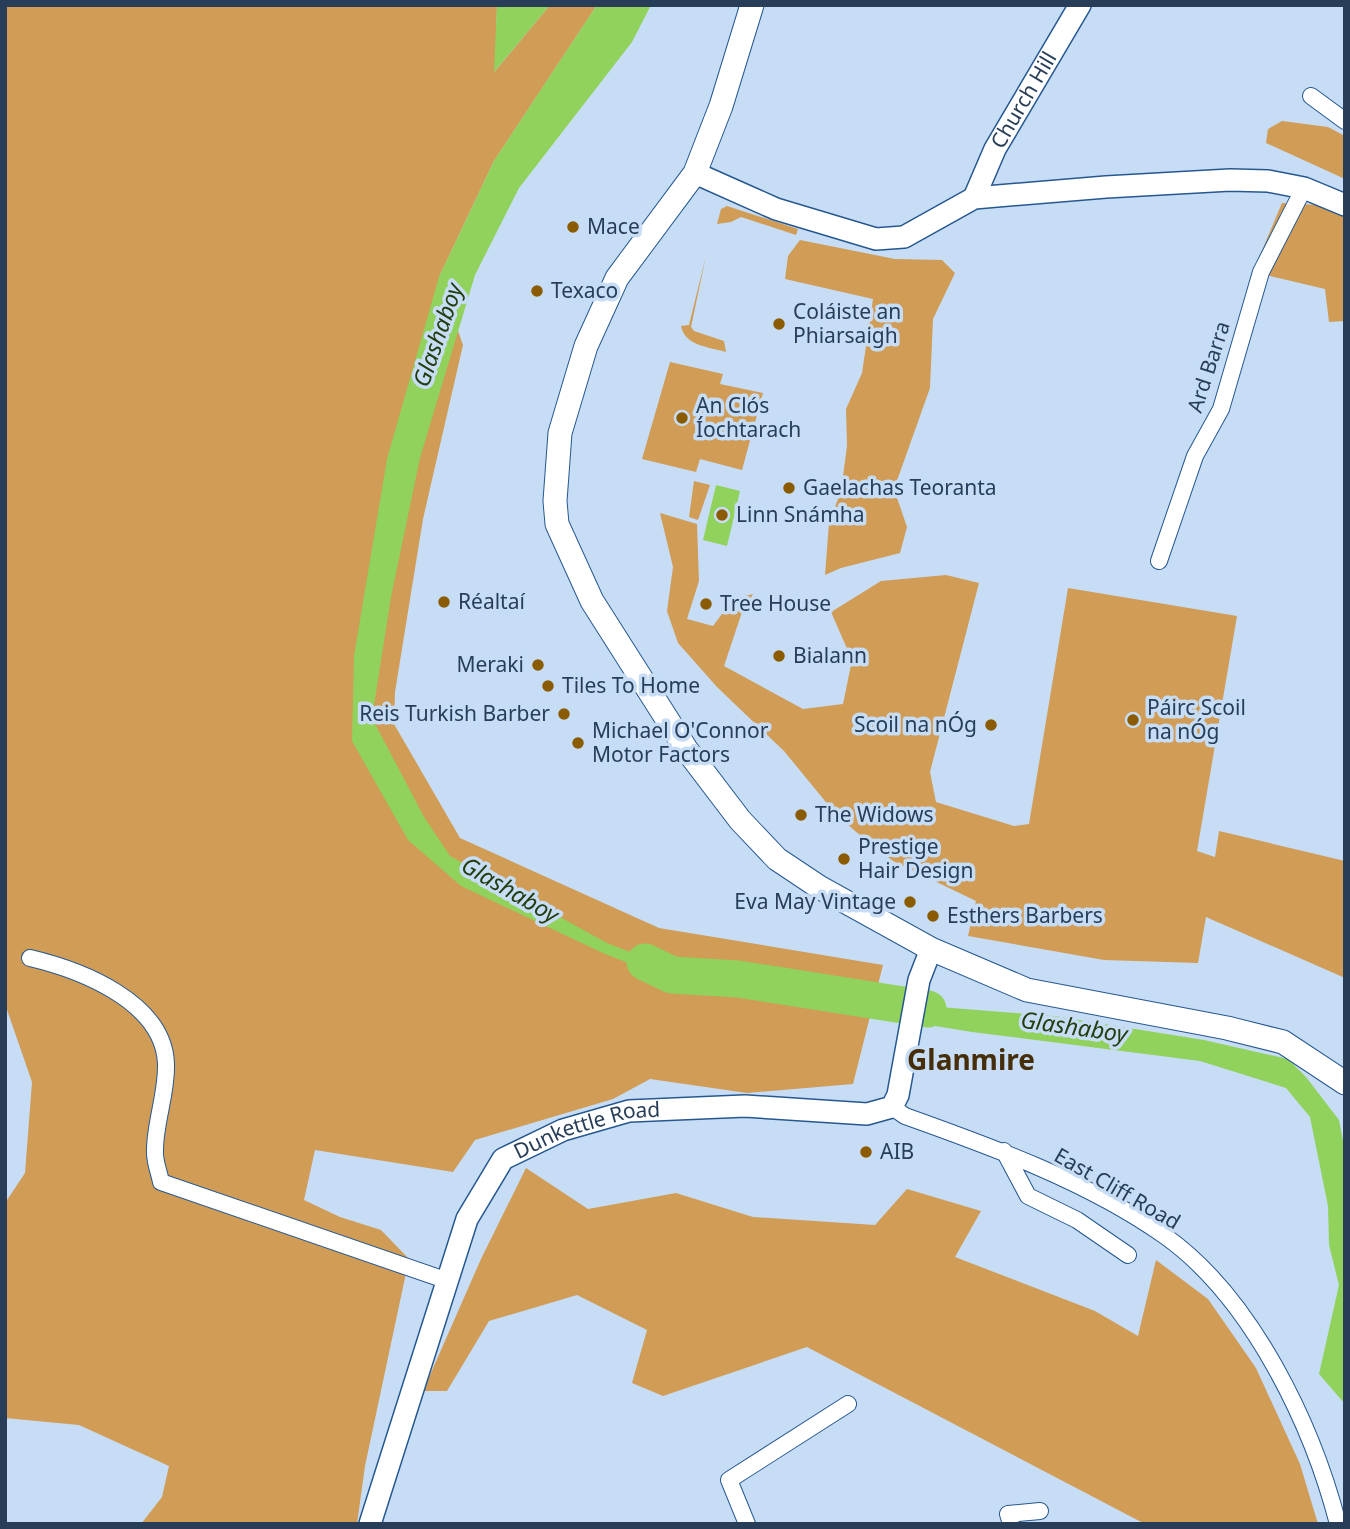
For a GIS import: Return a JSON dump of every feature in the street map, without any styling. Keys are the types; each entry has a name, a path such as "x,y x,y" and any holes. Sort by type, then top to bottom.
{"main road":[{"path":"752,5 721,106 695,173 617,278 586,346 560,433 555,500 557,524 592,601 686,749 740,820 776,859 819,887 931,949 1027,990 1227,1028 1283,1042 1345,1083"}],"street":[{"name":"Church Hill","path":"974,198 995,149 1080,5"},
{"path":"1311,96 1345,121"},
{"path":"695,173 776,209 876,239 904,237 974,198 1230,180 1268,181 1304,188 1345,205"},
{"name":"Ard Barra","path":"1159,561 1191,466 1221,410 1261,272 1304,188"},
{"path":"895,1101 919,980 931,949"},
{"path":"30,958 65,966 89,976 120,995 156,1026 166,1062 154,1151 161,1182 448,1281"},
{"name":"Dunkettle Road","path":"370,1524 467,1219 503,1159 563,1130 628,1111 745,1107 867,1114 895,1101"},
{"name":"East Cliff Road","path":"895,1101 905,1116 1004,1151 1082,1189 1166,1237 1223,1291 1264,1348 1293,1401 1325,1474 1338,1524"},
{"path":"1004,1151 1028,1196 1077,1220 1128,1255"},
{"path":"747,1524 729,1480 848,1404"},
{"path":"1011,1524 1009,1514 1040,1511"}],"shaded area":[{"path":"5,5 497,5 495,71 550,5 597,5 494,161 439,277 463,345 423,519 395,692 394,724 460,838 659,928 883,965 853,1084 747,1093 650,1079 613,1099 475,1140 453,1172 315,1150 304,1200 340,1217 381,1230 409,1259 365,1466 357,1524 141,1524 162,1497 169,1466 79,1425 5,1418 5,1203 25,1173 32,1082 5,1004"},
{"path":"1282,121 1328,127 1345,136 1345,179 1266,143 1268,129"},
{"path":"1282,203 1321,205 1345,214 1345,321 1329,322 1325,289 1253,272"},
{"path":"727,206 798,229 796,235 741,217 717,224 721,209"},
{"path":"800,240 895,259 942,260 955,273 933,319 930,388 894,489 907,527 900,553 841,568 825,575 829,523 841,491 847,446 846,409 862,373 873,299 785,279 788,256"},
{"path":"706,256 691,327 694,331 724,341 726,352 693,342 683,333 681,326 689,325"},
{"name":"An Clós Íochtarach","path":"670,362 723,374 720,384 763,393 742,470 700,459 696,472 642,459"},
{"path":"694,481 710,485 698,520 689,517"},
{"path":"660,513 697,524 699,581 687,619 713,626 733,599 753,594 741,615 724,666 803,709 843,704 852,660 831,612 881,581 946,575 979,583 930,772 936,802 1014,826 1029,824 1068,588 1237,616 1197,851 1215,857 1219,831 1345,861 1345,978 1206,917 1198,963 1104,960 968,936 976,901 893,861 855,831 834,812 784,751 717,687 678,643 667,611 673,567"},
{"path":"526,1168 588,1209 676,1193 753,1217 875,1225 907,1189 981,1211 955,1257 1095,1311 1138,1336 1156,1260 1208,1299 1256,1368 1300,1464 1318,1524 1145,1524 807,1347 663,1396 632,1383 647,1330 577,1295 489,1321 447,1391 423,1391 481,1259"}],"water":[{"path":"497,5 550,5 494,72"},
{"path":"597,5 651,5 632,42 519,188 475,275 420,458 391,597 372,718 424,817 450,856 607,943 691,976 877,1002 1054,1016 1204,1040 1288,1059 1306,1077 1339,1120 1345,1151 1345,1404 1319,1374 1339,1285 1329,1245 1328,1206 1310,1117 1286,1088 1200,1061 972,1032 688,986 605,954 461,886 408,840 352,741 354,656 387,459 439,277 494,161"},
{"name":"Linn Snámha","path":"716,485 740,491 727,546 703,540"}],"waterway":[{"name":"Glashaboy","path":"645,962 672,975 738,979 928,1009"}],"place":[{"name":"Mace","path":"573,227"},
{"name":"Texaco","path":"537,291"},
{"name":"Coláiste an Phiarsaigh","path":"779,324"},
{"name":"An Clós Íochtarach","path":"682,418"},
{"name":"Gaelachas Teoranta","path":"789,488"},
{"name":"Linn Snámha","path":"722,515"},
{"name":"Réaltaí","path":"444,602"},
{"name":"Tree House","path":"706,604"},
{"name":"Bialann","path":"779,656"},
{"name":"Meraki","path":"538,665"},
{"name":"Tiles To Home","path":"548,686"},
{"name":"Reis Turkish Barber","path":"564,714"},
{"name":"Páirc Scoil na nÓg","path":"1133,720"},
{"name":"Scoil na nÓg","path":"991,725"},
{"name":"Michael O'Connor Motor Factors","path":"578,743"},
{"name":"The Widows","path":"801,815"},
{"name":"Prestige Hair Design","path":"844,859"},
{"name":"Eva May Vintage","path":"910,902"},
{"name":"Esthers Barbers","path":"933,916"},
{"name":"AIB","path":"866,1152"}],"district":[{"name":"Glanmire","path":"971,1060"}]}
